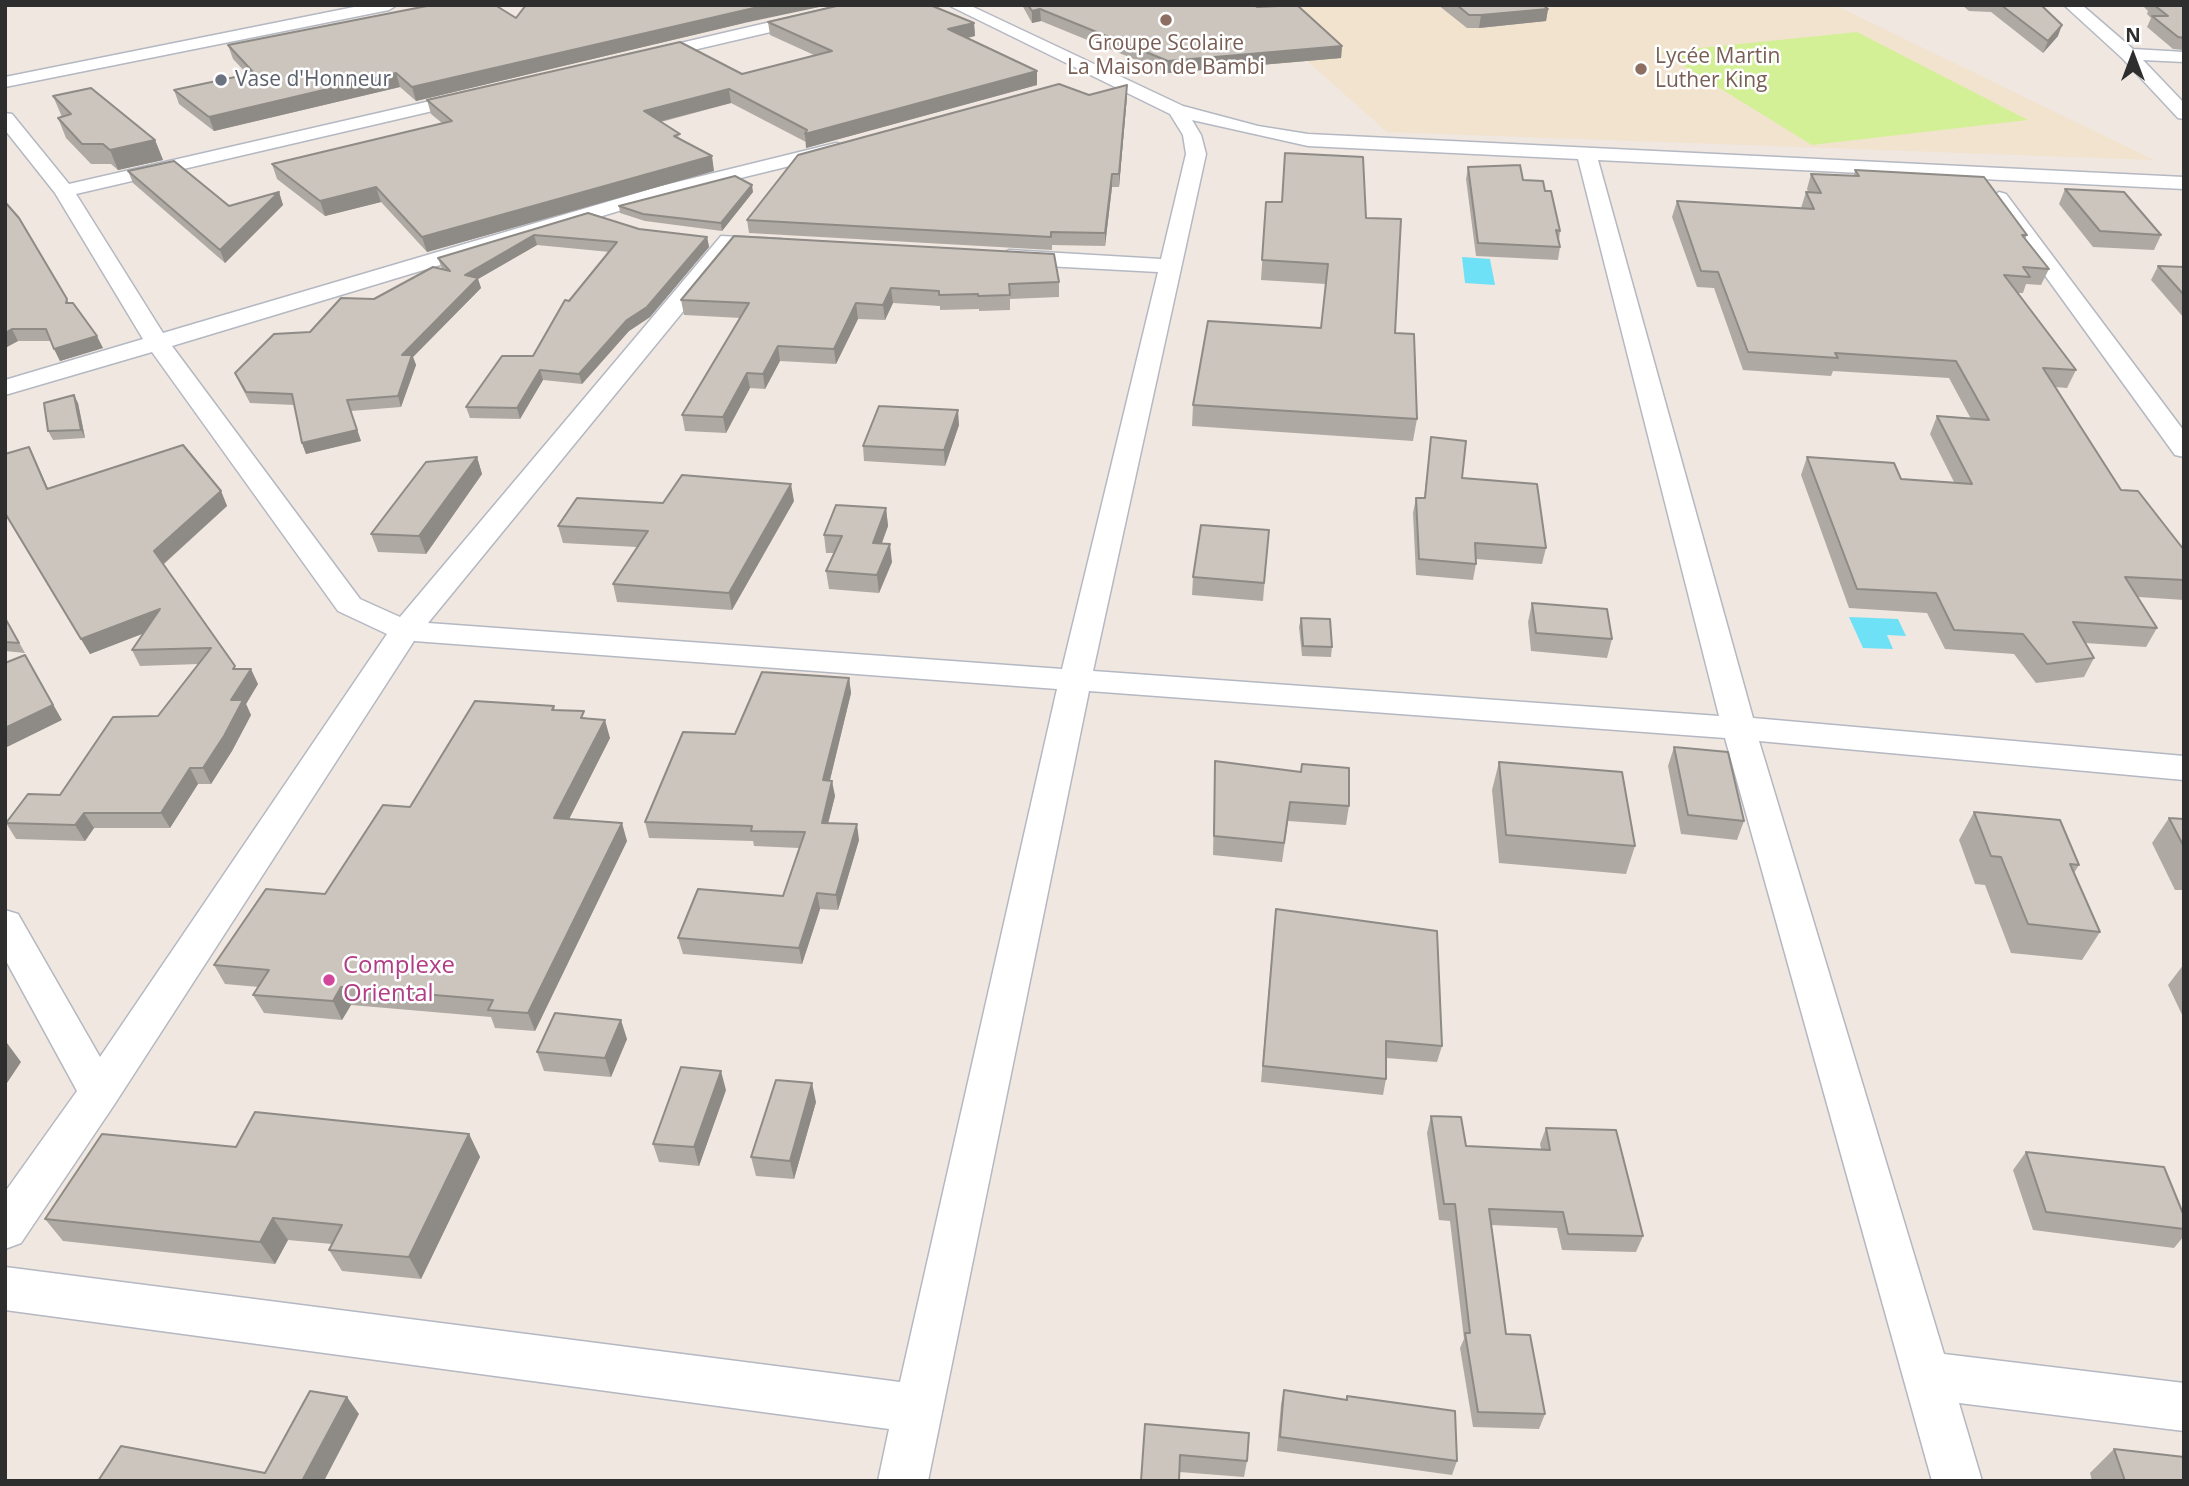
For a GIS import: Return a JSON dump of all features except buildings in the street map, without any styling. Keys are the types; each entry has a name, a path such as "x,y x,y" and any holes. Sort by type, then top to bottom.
{"street":[{"path":"5,82 389,5"},
{"path":"634,59 865,5"},
{"path":"956,5 1177,110 1257,131 1308,140 2184,183"},
{"path":"2072,5 2128,54 2184,114"},
{"path":"2128,54 2184,57"},
{"path":"1078,81 1105,74"},
{"path":"64,191 499,90"},
{"path":"903,1481 1075,681 1196,154 1192,135 1177,110"},
{"path":"5,118 64,191 157,342 349,605 405,631 1739,728 2184,768"},
{"path":"5,388 589,213 856,143"},
{"path":"1587,155 1739,728 1957,1481"},
{"path":"773,187 791,161"},
{"path":"1981,174 2184,450"},
{"path":"589,213 628,226"},
{"path":"5,1229 99,1093 405,631 727,234 798,245"},
{"path":"978,255 1171,266"},
{"path":"5,923 99,1093"},
{"path":"5,1288 918,1409"},
{"path":"1926,1375 2184,1407"}],"shaded area":[{"name":"Lycée Martin Luther King","path":"1244,5 1835,5 2154,160 1387,132"}],"green space":[{"path":"1857,32 2028,120 1812,145 1661,52"}],"water":[{"path":"1462,257 1490,259 1495,285 1465,283"},
{"path":"1849,617 1898,619 1906,636 1887,635 1893,649 1863,648"}],"place":[{"name":"Groupe Scolaire La Maison de Bambi","path":"1166,20"},
{"name":"Lycée Martin Luther King","path":"1641,69"},
{"name":"Vase d'Honneur","path":"221,80"},
{"name":"Complexe Oriental","path":"329,980"}]}
